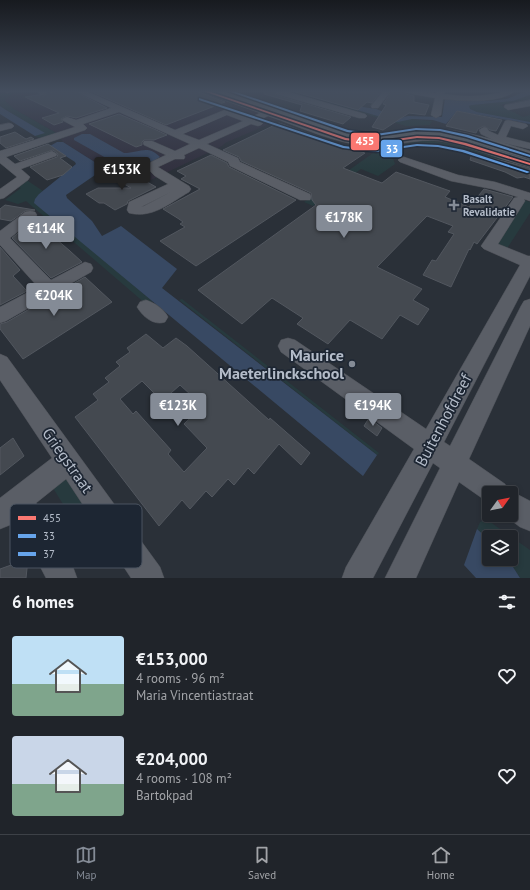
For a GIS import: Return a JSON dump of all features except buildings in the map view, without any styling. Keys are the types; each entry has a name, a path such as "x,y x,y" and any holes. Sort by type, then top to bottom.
{"main road":[{"path":"299,118 364,135 387,137 419,132 446,134 498,145 530,155"},
{"path":"498,145 530,159"}],"street":[{"path":"0,195 24,177 1,158 82,128 72,122 86,118"},
{"path":"139,118 234,160 234,164 305,197"},
{"path":"163,129 192,118"},
{"path":"174,134 212,118"},
{"path":"244,118 255,122"},
{"path":"181,186 156,171 180,154 202,146 263,118"},
{"path":"292,118 352,140 381,143 418,137 441,138 530,164"},
{"path":"318,123 327,118"},
{"path":"207,120 235,131"},
{"path":"498,145 508,123 526,127 517,143"},
{"path":"484,130 484,132 491,136 498,145"},
{"path":"152,141 180,154"},
{"path":"498,145 517,143 530,146"},
{"path":"444,149 432,146 420,148 404,160 455,178 495,186 524,199 489,246 530,262"},
{"path":"13,168 52,154"},
{"path":"30,215 2,238 49,288"},
{"name":"Buitenhofdreef","path":"356,578 530,262"},
{"path":"0,316 85,268"},
{"name":"Buitenhofdreef","path":"400,578 530,306"},
{"path":"288,346 486,486"},
{"name":"Griegstraat","path":"0,363 98,504"},
{"path":"14,504 69,461"},
{"path":"518,509 530,517"},
{"path":"55,568 62,578"},
{"name":"Griegstraat","path":"142,568 149,578"}],"shaded area":[{"path":"30,118 281,119 225,143 222,146 151,180 141,174 126,170 102,168 63,142 58,134"}],"green space":[{"path":"20,118 30,118 58,134 43,139 35,136 44,133"},
{"path":"379,118 398,122 409,119 433,121 430,125 406,126"},
{"path":"509,118 530,118 530,122"},
{"path":"424,140 453,144 513,162 472,154 467,150 445,148 446,147 431,144 418,146 415,144 399,147 397,144"},
{"path":"383,146 389,148 395,164 378,176 361,169 332,189 332,193 313,206 304,202"},
{"path":"24,181 28,181 43,191 39,194 117,271 153,302 146,304 26,201 18,204 5,200 21,188 16,187"},
{"path":"521,199 530,202 530,213 506,250 493,244"},
{"path":"182,299 379,453 377,455 179,300"},
{"path":"69,476 83,504 63,504 53,488"},
{"path":"480,522 490,522 502,530 482,530 482,534 477,529"},
{"path":"518,542 530,550 530,578 520,578 512,566 518,566"}],"water":[{"path":"6,118 20,118 45,133 35,136"},
{"path":"384,118 451,118 446,124 433,120 412,119 398,122"},
{"path":"496,118 509,118 530,122 530,124"},
{"path":"82,134 90,134 124,153 147,150 156,153 160,157 152,162 142,160 115,163 74,140 74,138"},
{"path":"57,142 63,142 101,166 102,170 66,195 67,198 92,221 102,236 121,226 177,269 162,288 377,455 363,476 34,203 39,194 76,164 50,146"},
{"path":"477,529 482,534 482,566 512,566 520,578 476,578 464,565"}],"transit line":[{"name":"33","path":"257,118 343,147 376,151 417,145 438,146 463,151 528,172"},
{"name":"455","path":"283,118 345,139 376,143 417,137 439,138 465,144 530,164"},
{"name":"37","path":"309,118 347,131 376,135 416,129 440,130 467,136 530,156"}],"place":[{"name":"Basalt Revalidatie","path":"454,205"},
{"name":"Maurice Maeterlinckschool","path":"352,364"}]}
